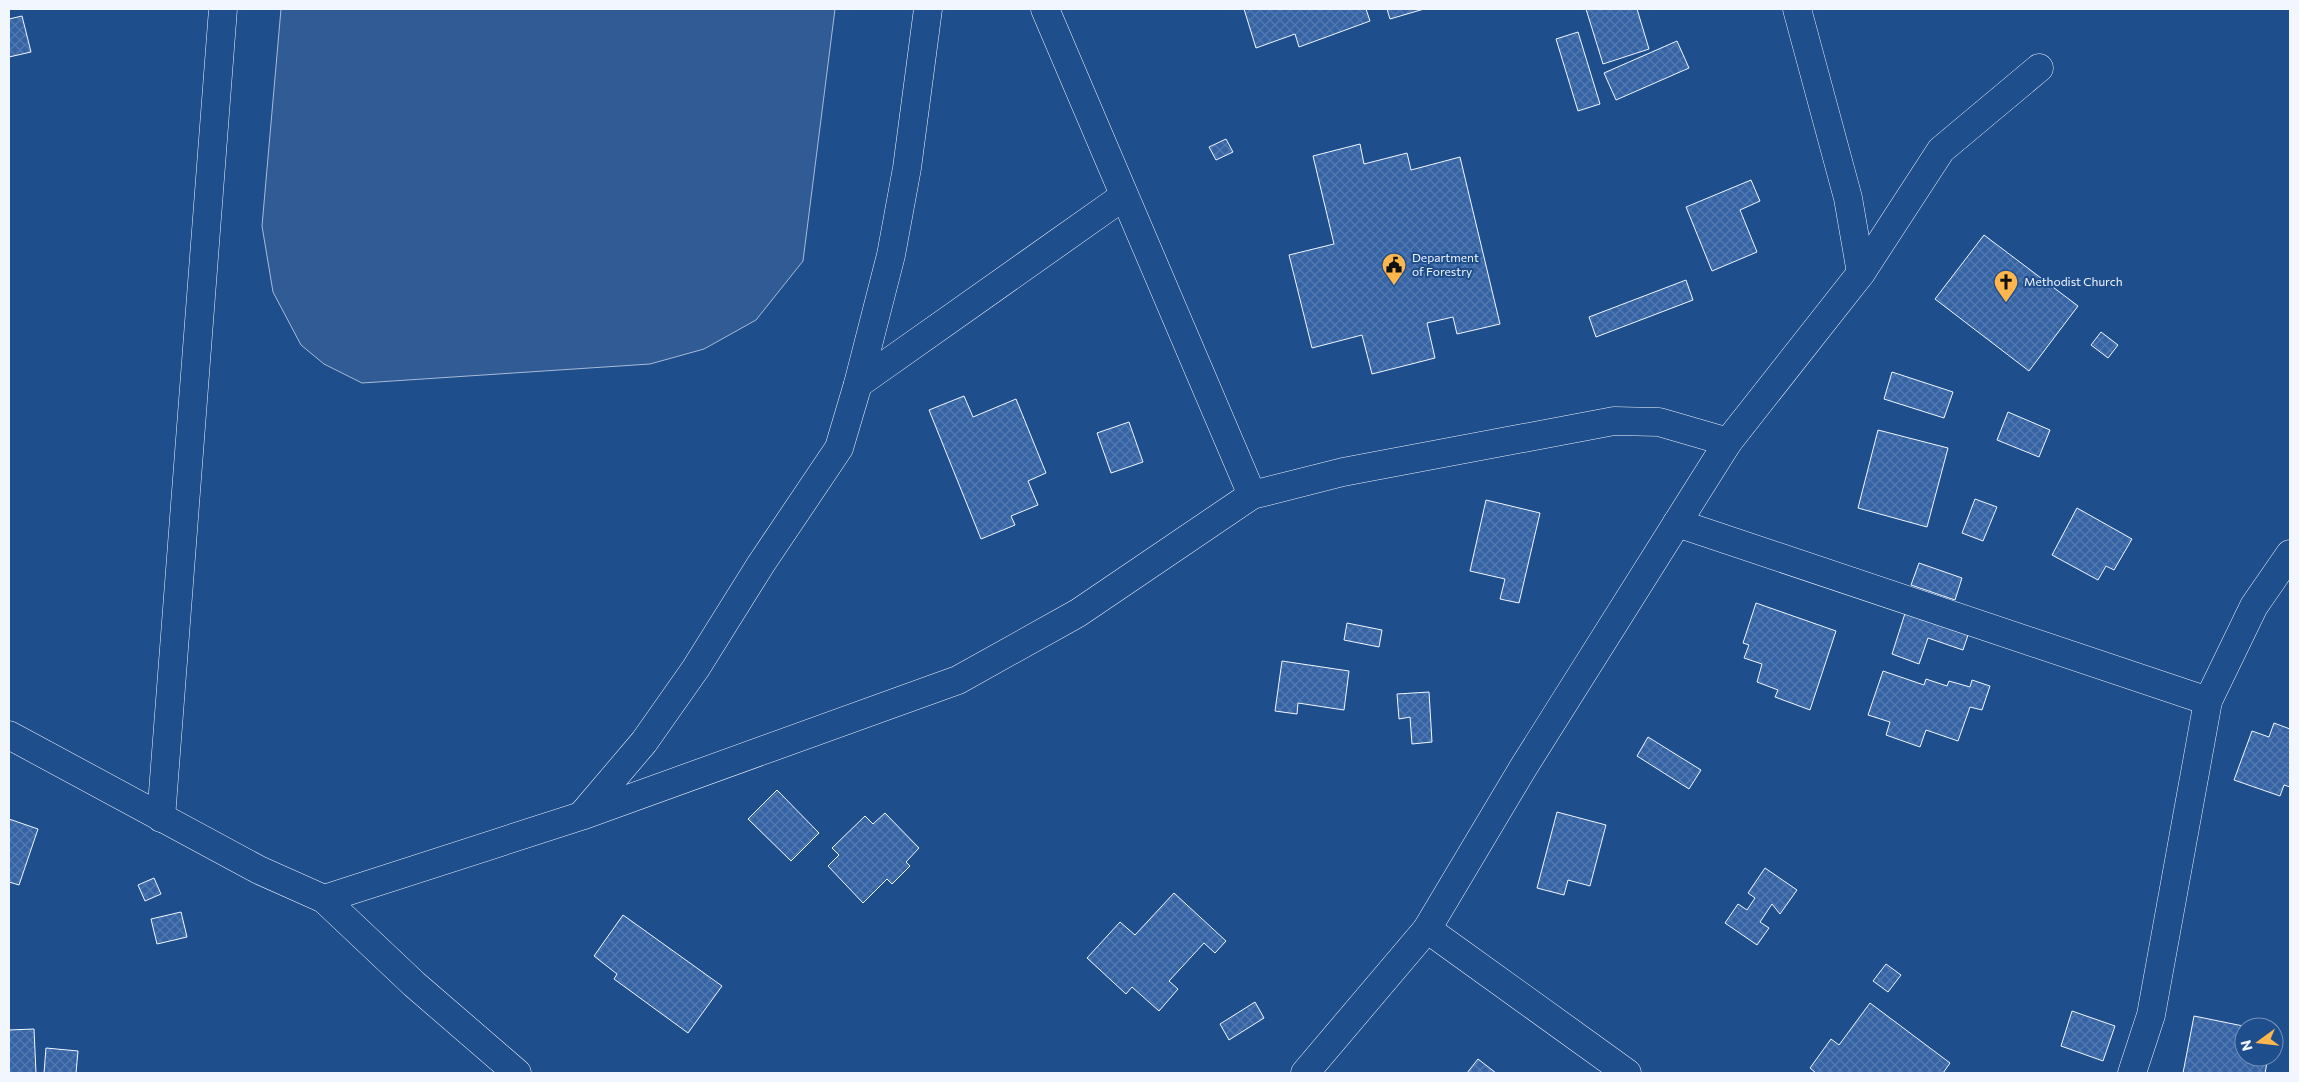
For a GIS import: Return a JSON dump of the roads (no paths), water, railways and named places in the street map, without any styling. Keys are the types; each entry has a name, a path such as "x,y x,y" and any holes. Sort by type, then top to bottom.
{"street":[{"path":"161,818 223,9"},
{"path":"581,816 644,742 696,668 761,564 838,448 858,384 891,255 907,168 928,9"},
{"path":"1045,9 1252,495"},
{"path":"1798,9 1848,198 1862,273"},
{"path":"1305,1073 1427,929 1523,768 1728,442 1862,273 1941,150 2039,68"},
{"path":"858,384 1124,196"},
{"path":"324,899 581,816 958,680 1078,613 1252,495 1343,472 1614,421 1659,422 1728,442"},
{"path":"1677,523 2208,701"},
{"path":"2132,1073 2151,1015 2208,701 2254,606 2290,554"},
{"path":"9,735 259,870 324,899 414,984 517,1073"},
{"path":"1427,929 1627,1073"}],"place":[{"name":"Department of Forestry","path":"1394,286"},
{"name":"Methodist Church","path":"2006,303"}]}
